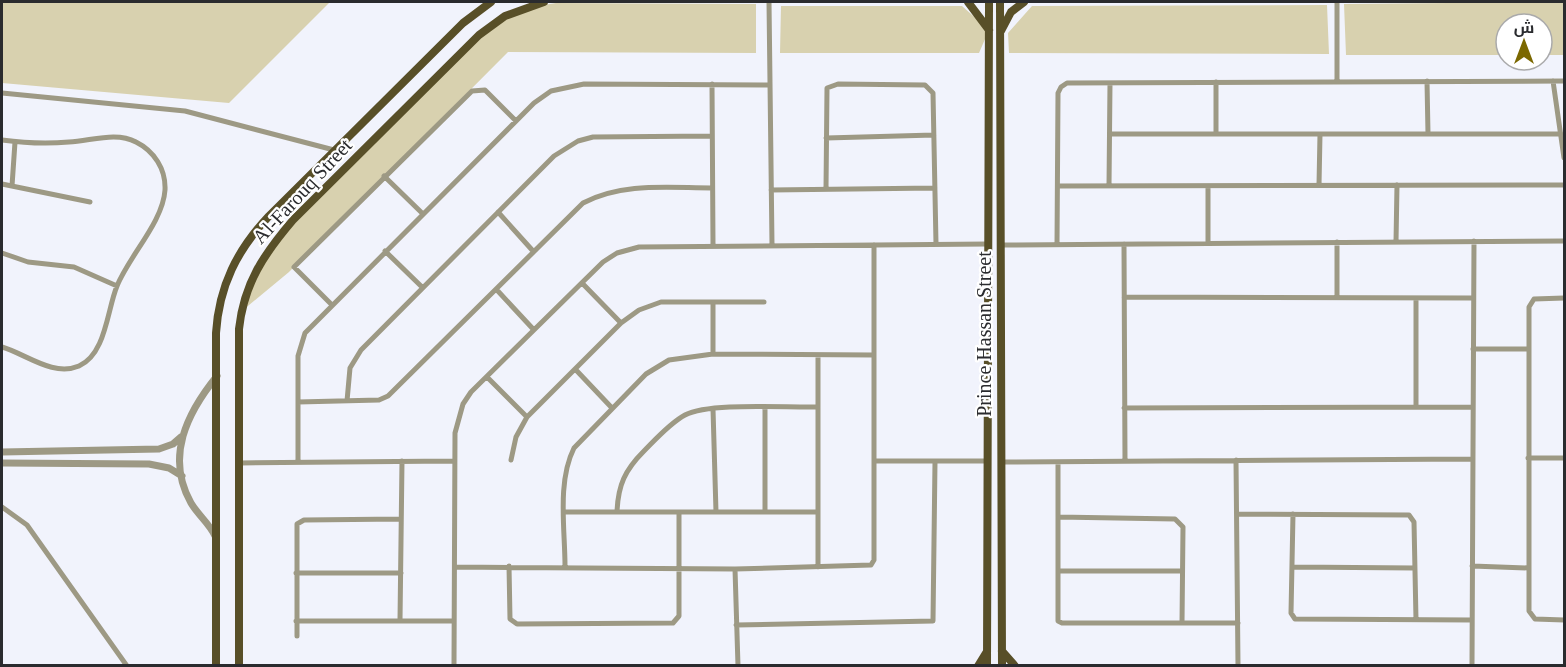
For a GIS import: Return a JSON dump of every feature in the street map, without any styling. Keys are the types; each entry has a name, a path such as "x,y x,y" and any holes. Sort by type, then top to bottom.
{"main road":[{"name":"Al-Farouq Street","path":"216,666 218,310 235,261 259,227 334,150 463,23 491,2"},
{"name":"Al-Farouq Street","path":"238,666 239,329 246,289 259,263 293,220 479,35 505,16 544,2"},
{"path":"968,2 989,30"},
{"name":"Prince Hassan Street","path":"987,666 989,2"},
{"name":"Prince Hassan Street","path":"1000,2 1002,666"},
{"path":"1000,34 1011,12 1024,2"},
{"path":"978,666 987,649"},
{"path":"1002,651 1015,666"}],"street":[{"path":"769,2 772,244"},
{"path":"1336,2 1337,82"},
{"path":"1427,81 1428,134"},
{"path":"1552,81 1564,158"},
{"path":"1057,245 1060,87 1067,83 1564,81"},
{"path":"1216,82 1216,134"},
{"path":"1109,186 1110,83"},
{"path":"712,84 713,245"},
{"path":"298,462 300,340 331,304 543,96 573,85 770,85"},
{"path":"826,189 825,94 831,85 925,85 933,93 936,244"},
{"path":"331,304 294,267 384,176 472,91 485,90 516,121"},
{"path":"2,93 185,111 334,150"},
{"path":"1110,134 1561,134"},
{"path":"1319,185 1320,134"},
{"path":"347,400 348,376 354,360 422,288 554,156 578,141 607,135 712,136"},
{"path":"826,138 934,135"},
{"path":"2,140 73,142 123,137 144,147 156,159 164,177 162,207 117,285 95,351 82,364 65,369 52,368 2,347"},
{"path":"12,186 15,142"},
{"path":"384,176 423,214"},
{"path":"2,184 90,202"},
{"path":"1396,242 1397,185"},
{"path":"1058,186 1564,185"},
{"path":"1208,186 1208,243"},
{"path":"298,402 379,400 388,396 571,212 596,196 631,188 712,188"},
{"path":"771,190 935,188"},
{"path":"498,212 533,251"},
{"path":"1001,245 1564,240"},
{"path":"1472,666 1474,241"},
{"path":"1336,297 1337,242"},
{"path":"454,666 453,461 457,418 471,392 603,262 628,249 713,245 988,244"},
{"path":"1124,244 1125,461"},
{"path":"454,567 735,569 866,567 874,560 874,245"},
{"path":"386,251 422,288"},
{"path":"2,253 28,262 74,267 117,285"},
{"path":"582,283 621,323"},
{"path":"496,289 534,330"},
{"path":"1124,297 1473,298"},
{"path":"1416,298 1416,407"},
{"path":"1564,298 1537,298 1531,301 1528,458 1528,606 1532,617 1540,620 1564,620"},
{"path":"511,460 516,437 527,417 621,323 649,305 661,302 764,302"},
{"path":"712,354 713,302"},
{"path":"1473,349 1529,349"},
{"path":"565,567 565,474 569,458 574,448 646,374 669,360 712,354 873,355"},
{"path":"818,355 818,567"},
{"path":"576,369 612,408"},
{"path":"215,536 191,502 182,476 181,437 194,405 217,376"},
{"path":"487,377 527,417"},
{"path":"617,512 619,488 628,468 678,419 698,410 818,407"},
{"path":"1124,408 1473,407"},
{"path":"765,408 765,511"},
{"path":"713,409 716,512"},
{"path":"2,452 159,449 173,444 181,437"},
{"path":"1528,458 1564,458"},
{"path":"1001,462 1472,459"},
{"path":"1236,460 1238,666"},
{"path":"400,621 402,461"},
{"path":"240,463 453,461"},
{"path":"875,461 988,461"},
{"path":"736,625 933,621 935,462"},
{"path":"1058,462 1057,616 1062,623 1238,623"},
{"path":"2,463 149,464 169,468 182,476"},
{"path":"2,507 27,525 127,666"},
{"path":"565,512 817,512"},
{"path":"509,566 510,619 517,624 673,623 679,616 679,512"},
{"path":"1237,514 1409,515 1414,522 1416,620"},
{"path":"1293,514 1291,613 1295,619 1472,620"},
{"path":"1058,517 1175,519 1183,527 1182,623"},
{"path":"297,636 297,524 304,520 401,519"},
{"path":"1472,566 1528,568"},
{"path":"1293,567 1415,568"},
{"path":"735,569 738,666"},
{"path":"1058,571 1182,571"},
{"path":"296,573 401,573"},
{"path":"296,621 453,621"}],"shaded area":[{"path":"2,2 330,2 229,103 2,83"},
{"path":"1564,2 1564,55 1554,55 1554,12 1494,12 1494,55 1346,55 1344,4"},
{"path":"556,3 756,4 756,53 508,52 289,272 243,310 267,251 495,22 538,6"},
{"path":"1327,5 1329,54 1009,53 1008,33 1032,6"},
{"path":"781,6 962,6 989,30 979,53 780,53"}]}
